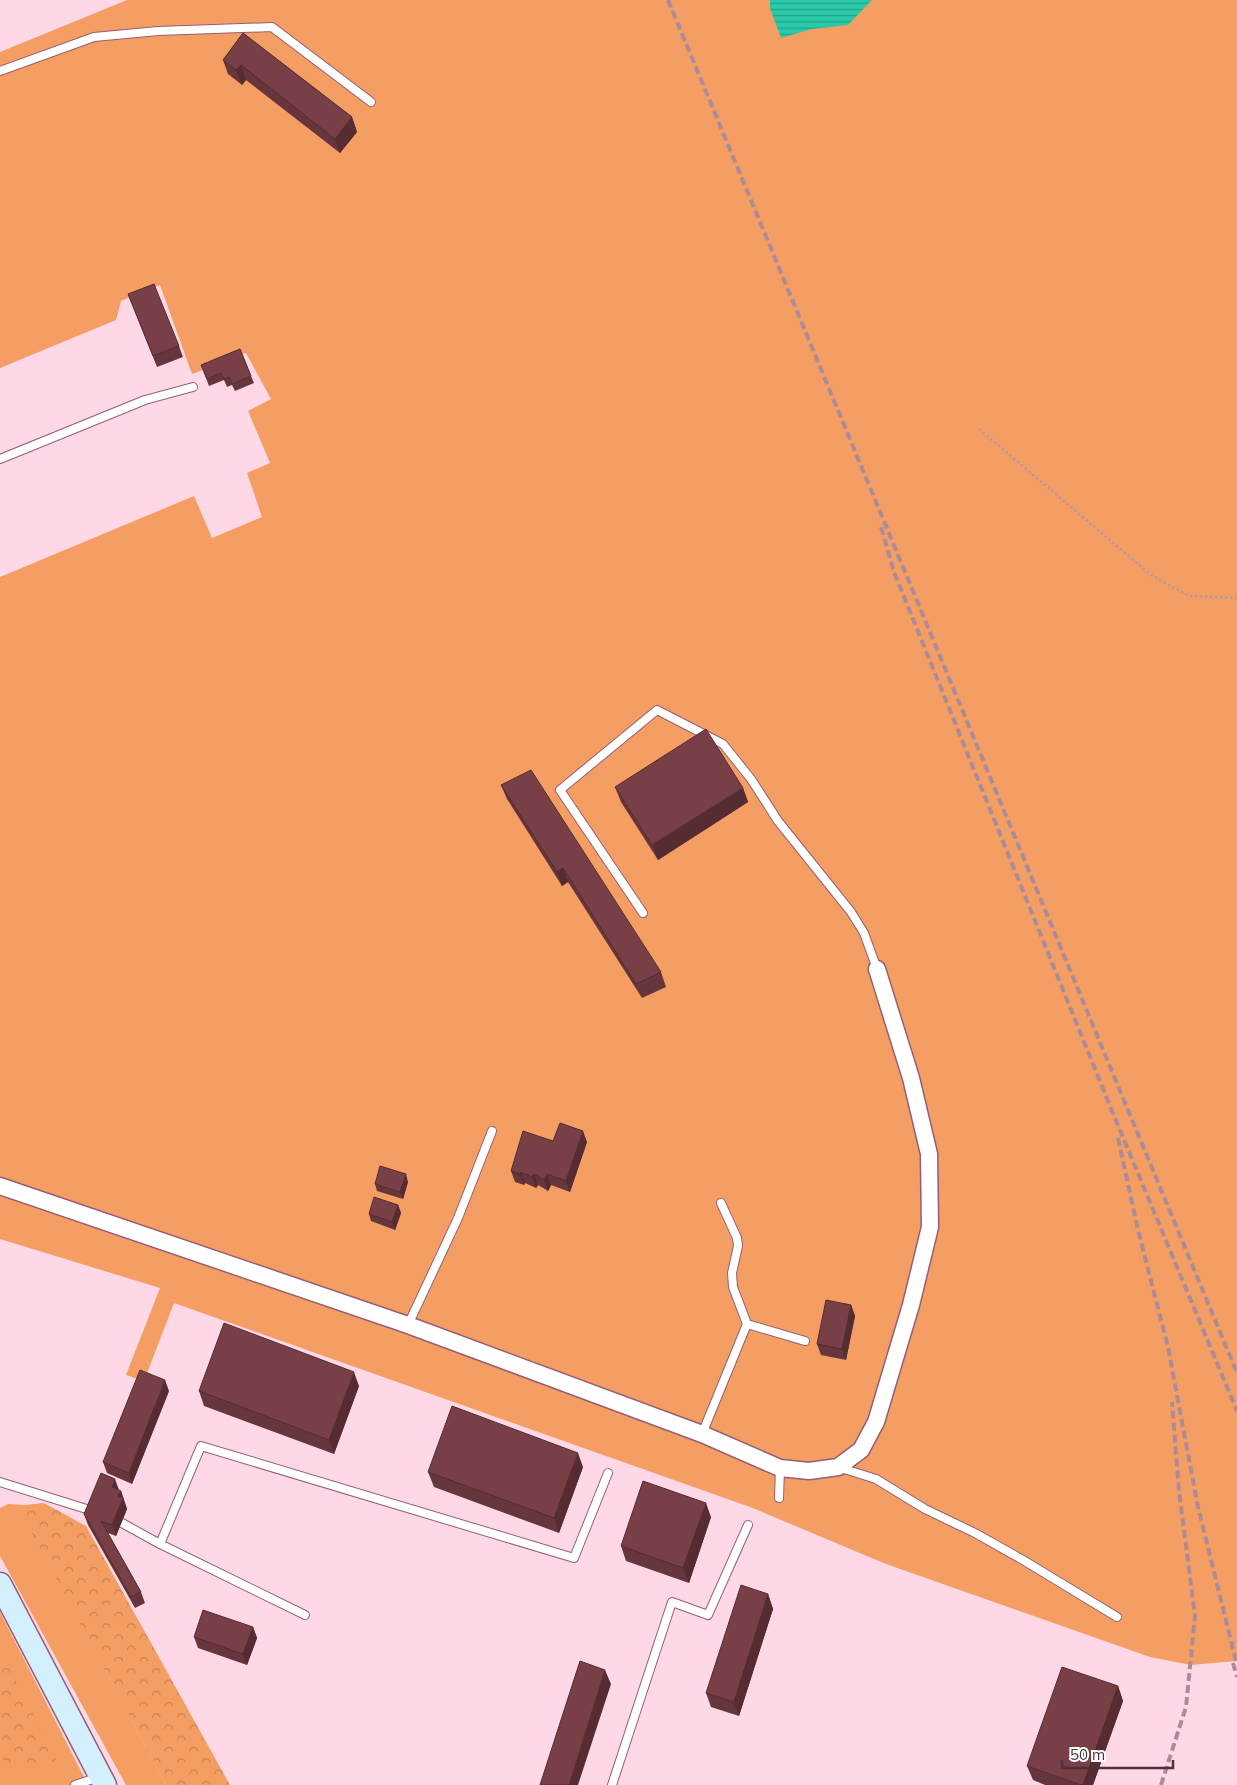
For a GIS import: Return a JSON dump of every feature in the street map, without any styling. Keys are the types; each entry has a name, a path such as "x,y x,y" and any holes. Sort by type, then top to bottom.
{"main road":[{"path":"0,1584 103,1781"}],"street":[{"path":"0,1186 408,1325 702,1434 780,1468 808,1471 838,1467 861,1450 876,1422 911,1305 930,1227 929,1154 911,1078 877,969"}],"lane":[{"path":"0,71 94,37 158,31 272,27 371,102"},
{"path":"0,458 145,400 193,387"},
{"path":"643,913 560,790 657,710 723,744 752,779 778,821 851,912 864,933 877,969"},
{"path":"408,1325 458,1218 492,1131"},
{"path":"702,1434 747,1324 733,1287 732,1273 738,1238 721,1202"},
{"path":"747,1324 805,1341"},
{"path":"160,1544 201,1446 574,1558 608,1473"},
{"path":"838,1467 876,1479 925,1509 1023,1560 1118,1617"},
{"path":"779,1498 780,1468"},
{"path":"0,1482 93,1511"},
{"path":"122,1523 160,1544 305,1615"},
{"path":"612,1785 672,1602 708,1616 748,1525"},
{"path":"75,1785 103,1781"}],"path":[{"path":"979,429 1151,574 1189,596 1237,598"}],"green space":[{"path":"127,0 1237,0 1237,1661 1191,1665 1150,1657 886,1564 750,1507 174,1303 144,1381 126,1375 160,1288 0,1239 0,577 194,496 212,538 262,517 247,473 270,463 248,411 271,399 246,353 192,374 160,285 121,301 116,320 0,368 0,52"},
{"path":"44,1503 86,1526 230,1785 166,1785 23,1517 25,1505"},
{"path":"8,1504 25,1505 24,1517 166,1785 126,1785 0,1556 0,1508"},
{"path":"0,1612 88,1785 0,1785"},
{"path":"0,1649 57,1761 8,1770 0,1753"}],"shaded area":[{"path":"770,0 872,0 848,25 812,29 781,38 770,8"}],"building":[{"path":"243,33 352,117 335,139 241,65 236,70 223,60"},
{"path":"154,284 179,346 153,356 128,294"},
{"path":"240,349 251,376 232,384 229,377 224,379 221,373 207,379 201,365"},
{"path":"706,729 743,788 652,845 615,787"},
{"path":"531,770 661,972 636,984 563,868 557,872 501,785"},
{"path":"560,1123 583,1131 566,1181 547,1174 544,1180 534,1174 532,1177 521,1172 520,1174 511,1171 523,1131 553,1141"},
{"path":"380,1166 406,1174 400,1192 375,1184"},
{"path":"374,1197 398,1205 392,1222 369,1214"},
{"path":"826,1300 851,1305 842,1349 817,1344"},
{"path":"224,1323 354,1372 329,1440 199,1391"},
{"path":"140,1370 165,1380 129,1473 103,1462"},
{"path":"452,1406 578,1453 554,1518 428,1472"},
{"path":"101,1473 115,1479 112,1487 121,1491 118,1496 123,1498 112,1525 101,1521 141,1592 131,1597 84,1514"},
{"path":"643,1481 706,1503 683,1568 621,1546"},
{"path":"741,1585 768,1594 734,1702 706,1693"},
{"path":"203,1610 253,1627 243,1654 194,1637"},
{"path":"580,1661 605,1670 569,1785 540,1785"},
{"path":"1062,1667 1118,1686 1083,1785 1027,1766"}],"railway":[{"path":"668,0 1237,1373"},
{"path":"881,527 894,572 1112,1111 1237,1411"},
{"path":"1118,1138 1138,1230 1168,1347 1198,1507 1236,1661 1233,1663 1237,1677"},
{"path":"1161,1785 1186,1707 1195,1616 1179,1491 1172,1402"}]}
